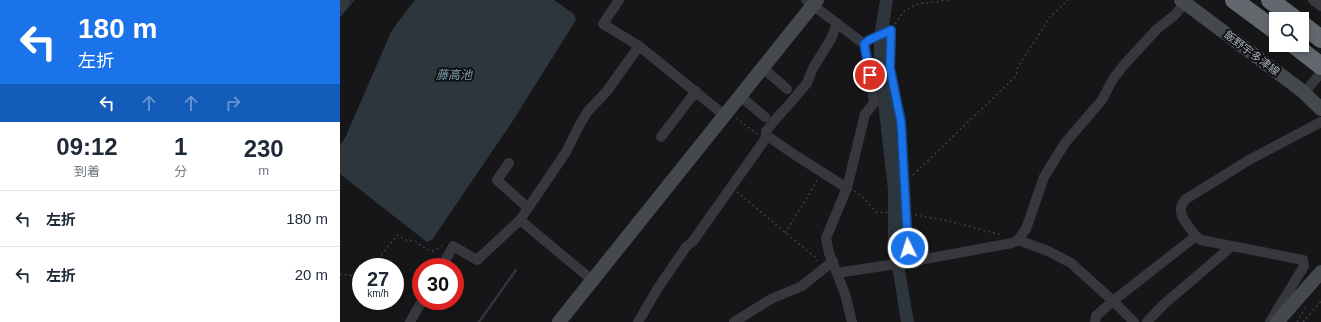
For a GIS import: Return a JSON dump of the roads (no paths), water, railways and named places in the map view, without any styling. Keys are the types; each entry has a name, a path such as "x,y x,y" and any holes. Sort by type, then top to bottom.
{"highway":[{"path":"1234,0 1269,26"},
{"path":"1270,0 1286,12"},
{"path":"1309,30 1321,39"},
{"path":"1302,52 1321,70"}],"street":[{"path":"340,7 345,0"},
{"path":"620,0 602,24 639,46 726,113"},
{"path":"1313,0 1321,6"},
{"path":"837,273 888,266 1012,243 1018,240 1026,230 1044,177 1065,143 1102,100 1113,79 1124,64 1157,29 1174,15 1184,1"},
{"name":"飯野宇多津線","path":"1184,1 1304,93 1321,109"},
{"path":"559,322 740,96 812,2 837,24 866,42"},
{"path":"638,322 658,288 686,247 693,241 765,137 766,131 807,83 813,68 831,40 837,24"},
{"path":"866,42 891,30 890,68 901,122 908,262"},
{"path":"852,322 845,294 832,261 826,238 847,188 865,114 874,103 866,42"},
{"path":"447,258 453,246 477,260 520,220 566,152 588,111 607,91 639,46"},
{"path":"762,68 787,89"},
{"path":"1304,93 1321,70"},
{"path":"661,137 696,91"},
{"path":"740,96 765,117"},
{"path":"1270,322 1304,266 1303,260 1201,240 1196,236 1181,215 1181,203 1249,160 1321,122"},
{"path":"765,137 847,188"},
{"path":"508,163 497,180 528,208"},
{"path":"520,220 592,280"},
{"path":"1095,322 1096,316 1113,301 1196,236"},
{"path":"1018,240 1071,262 1134,322"},
{"path":"1146,322 1163,305 1232,246"},
{"path":"734,322 771,299 802,286 832,261"},
{"path":"1277,322 1321,272"},
{"path":"410,322 417,310"}],"water":[{"name":"藤高池","path":"415,0 554,0 574,14 576,20 512,122 432,240 427,242 340,174 340,146 346,136 391,32"},
{"path":"880,0 893,0 889,25 888,58 895,110 905,270 914,322 901,322 888,241 888,190 874,74 874,37"}],"waterway":[{"path":"340,16 353,0"},
{"path":"479,322 516,270"}]}
